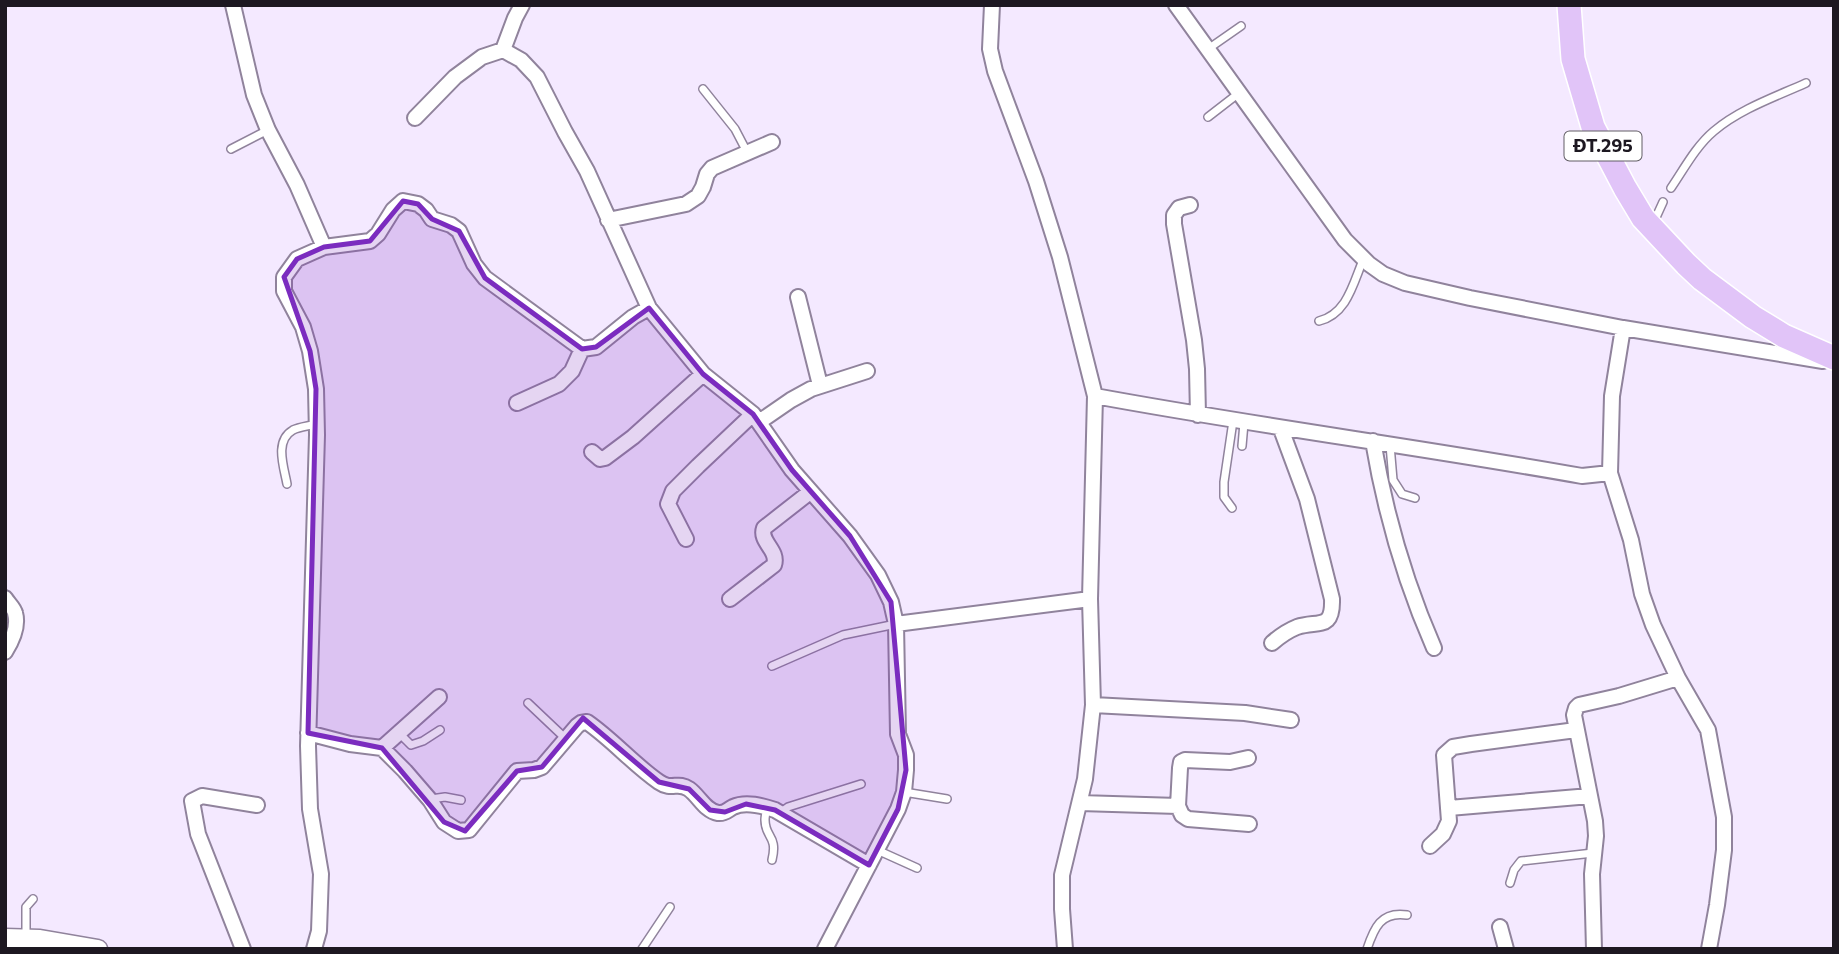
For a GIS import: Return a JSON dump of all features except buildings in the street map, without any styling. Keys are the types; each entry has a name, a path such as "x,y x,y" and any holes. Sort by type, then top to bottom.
{"main road":[{"name":"ĐT.295","path":"1569,5 1573,59 1593,127 1625,188 1651,228 1694,272 1753,317 1784,336 1834,360"}],"street":[{"path":"233,5 254,95 324,247"},
{"path":"503,50 522,5"},
{"path":"992,5 990,50 995,71 1036,181 1060,257 1094,396 1090,599 1093,705 1085,779 1062,875 1065,949"},
{"path":"1176,5 1345,240 1383,274 1405,283 1470,298 1642,332 1834,360"},
{"path":"415,118 455,77 482,57 503,50 520,60 537,77 587,171 649,308 703,374 756,418 792,470 850,536 878,575 891,602 896,624 898,734 906,755 904,792 898,809 825,949"},
{"path":"608,220 686,204 698,196 712,168 772,142"},
{"path":"314,949 319,931 321,874 310,809 308,733 316,389 310,351 303,327 284,291 284,277 297,259 324,247 370,241 403,201 418,204 432,219 459,230 474,264 485,278 582,349 596,346 649,308"},
{"path":"1190,205 1179,208 1174,215 1180,266 1194,340 1198,415"},
{"path":"798,297 820,386"},
{"path":"1623,328 1612,396 1610,473 1631,540 1642,594 1653,625 1678,678 1708,730 1724,817 1724,850 1709,949"},
{"path":"517,404 559,384 572,371 582,349"},
{"path":"686,539 668,505 673,491 756,418 820,386 867,371"},
{"path":"592,452 600,459 605,458 633,437 703,374"},
{"path":"1094,396 1238,422 1582,476 1610,473"},
{"path":"1272,643 1295,628 1328,620 1332,612 1332,599 1307,499 1281,429"},
{"path":"1373,442 1385,505 1419,612 1434,648"},
{"path":"730,599 774,565 775,554 762,537 764,528 810,492"},
{"path":"5,598 15,613 16,625 14,637 5,652"},
{"path":"896,624 1090,599"},
{"path":"1594,949 1591,874 1596,836 1595,821 1576,730 1576,708 1678,678"},
{"path":"382,748 439,697"},
{"path":"1093,705 1245,713 1291,720"},
{"path":"308,733 350,744 382,748 430,800 444,822 458,831 469,830 517,771 542,767 581,723 587,722 659,782 669,787 681,785 689,789 710,810 719,813 746,804 774,810 869,865"},
{"path":"1430,846 1443,834 1449,821 1444,755 1447,751 1453,747 1471,744 1576,730"},
{"path":"1248,758 1230,762 1190,759 1181,762 1178,806 1182,815 1188,819 1249,824"},
{"path":"243,949 198,834 192,801 202,796 257,805"},
{"path":"1449,808 1590,796"},
{"path":"1080,803 1178,806"},
{"path":"1500,927 1506,949"},
{"path":"5,938 40,939 98,949"}],"lane":[{"path":"1208,49 1241,26"},
{"path":"1671,188 1713,131 1740,113 1806,83"},
{"path":"703,89 734,129 747,152"},
{"path":"1208,117 1239,93"},
{"path":"231,149 268,130"},
{"path":"1651,228 1663,202"},
{"path":"1319,321 1336,314 1344,305 1364,259"},
{"path":"1238,422 1242,446"},
{"path":"1232,508 1224,497 1224,482 1238,422"},
{"path":"287,484 282,446 286,438 293,430 317,424"},
{"path":"1390,444 1393,480 1402,494 1415,498"},
{"path":"772,666 843,635 896,624"},
{"path":"527,703 566,739"},
{"path":"399,733 411,745 424,741 440,730"},
{"path":"772,860 775,846 765,820 774,810 861,784"},
{"path":"904,792 947,799"},
{"path":"430,800 445,797 461,800"},
{"path":"877,850 917,868"},
{"path":"1510,883 1514,870 1521,861 1593,853"},
{"path":"26,939 26,907 33,899"},
{"path":"642,949 670,907"},
{"path":"1367,949 1372,933 1382,920 1396,914 1407,915"}],"highlighted area":[{"path":"403,201 418,204 432,219 459,231 485,278 582,349 596,347 649,308 703,374 753,414 792,470 850,536 891,602 906,770 898,809 869,865 775,810 746,804 725,812 710,810 689,789 659,782 583,718 542,767 517,771 465,831 444,822 382,748 308,733 316,389 310,351 284,277 297,259 324,247 370,241"}]}
